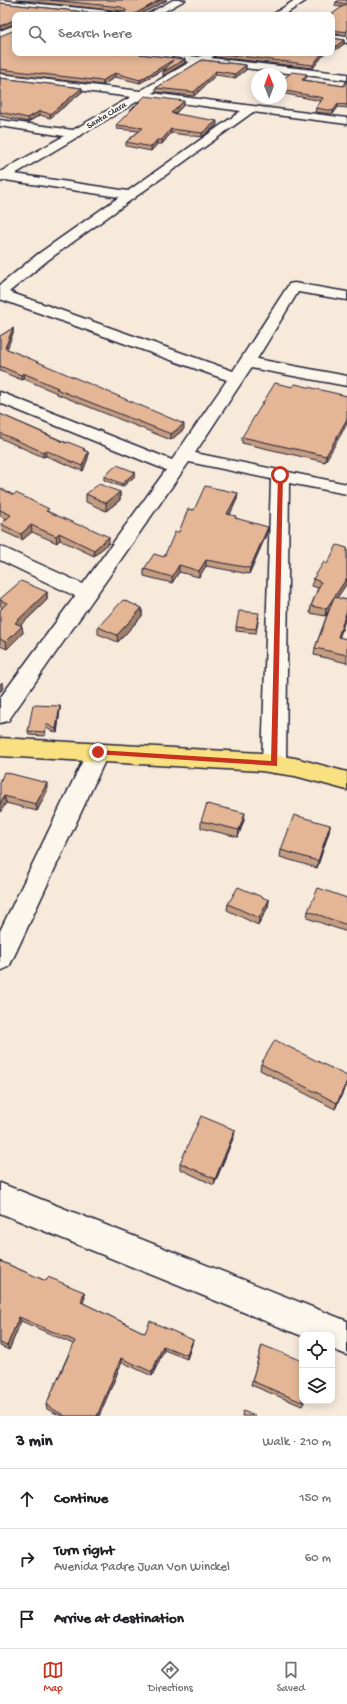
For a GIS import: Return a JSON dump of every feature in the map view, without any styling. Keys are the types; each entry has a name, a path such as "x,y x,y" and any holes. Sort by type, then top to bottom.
{"main road":[{"path":"0,747 274,764 295,767 347,781"}],"street":[{"path":"48,12 72,0"},
{"path":"158,12 180,0"},
{"path":"282,12 302,0"},
{"path":"0,2 93,12"},
{"path":"0,35 12,29"},
{"path":"0,38 12,40"},
{"path":"335,38 347,40"},
{"path":"165,56 347,77"},
{"name":"Santa Clara","path":"1,177 208,56"},
{"path":"0,77 347,121"},
{"path":"0,293 44,257 252,109"},
{"path":"0,123 77,134"},
{"path":"1,177 131,195"},
{"path":"0,715 180,462 247,362 294,287 347,296"},
{"path":"0,293 236,378"},
{"path":"247,362 347,381"},
{"path":"0,397 180,462 280,475 347,489"},
{"path":"274,764 280,475"},
{"path":"0,552 86,593"},
{"path":"0,959 98,752"},
{"path":"0,1198 347,1338"}],"building":[{"path":"50,0 160,0 138,12 126,12 126,10 121,7"},
{"path":"339,0 347,0 347,32 335,30 335,12 346,4 336,2"},
{"path":"0,3 85,12 12,12 12,21 0,26"},
{"path":"12,31 12,56 157,56 185,59 163,72 173,60 140,80 115,73 102,81 0,69 0,36"},
{"path":"335,38 344,40 335,47"},
{"path":"240,56 320,56 313,65"},
{"path":"202,60 246,65 235,74 216,71 194,92 156,88"},
{"path":"292,72 307,74 302,80 344,86 347,80 347,105 338,104 333,111 316,108 323,98 287,91 287,76"},
{"path":"0,78 82,88 50,114 40,111 28,118 0,112"},
{"path":"145,96 184,101 171,113 217,121 202,133 171,129 162,140 157,140 151,147 126,142 143,128 116,125"},
{"path":"13,328 5,348 184,424 171,434 56,389 58,388 23,373 21,375 0,366 0,336"},
{"path":"275,383 293,387 295,384 347,396 347,419 326,456 242,437"},
{"path":"0,414 66,443 68,442 85,449 83,450 88,452 82,466 45,450 43,452 0,433"},
{"path":"117,465 135,472 122,484 104,476"},
{"path":"99,484 120,492 106,503 86,494"},
{"path":"205,486 238,493 227,514 236,516 235,518 268,527 250,568 206,560 199,571 179,565 172,577 144,569 154,554 164,557 175,532 179,532 188,509 194,510"},
{"path":"0,488 13,495 16,493 49,509 46,511 109,537 94,550 59,533 56,536 31,525 21,534 1,524 11,515 0,510"},
{"path":"337,545 347,548 347,578 326,609 311,606 321,582 313,579 324,562 327,564"},
{"path":"21,581 47,592 15,623 22,626 6,642 0,639 0,610 7,603 0,599"},
{"path":"334,597 347,600 347,610 338,637 347,639 347,655 315,648"},
{"path":"123,600 142,608 117,635 98,627"},
{"path":"239,611 259,613 256,629 236,627"},
{"path":"33,705 60,706 56,729 46,724 45,732 28,731"},
{"path":"4,772 47,783 36,804 4,796 0,804 0,779 1,780"},
{"path":"207,804 245,813 239,830 201,821"},
{"path":"294,815 330,825 318,861 281,850"},
{"path":"238,887 269,900 259,918 228,904"},
{"path":"318,888 347,898 347,925 308,911"},
{"path":"275,1040 347,1076 347,1081 337,1103 261,1064"},
{"path":"201,1116 235,1130 215,1179 180,1163"},
{"path":"0,1261 46,1281 48,1277 84,1292 81,1302 145,1333 150,1321 193,1340 187,1355 163,1346 152,1372 121,1358 97,1416 65,1416 46,1405 75,1341 19,1317 7,1346 0,1343"},
{"path":"262,1345 299,1360 299,1401 252,1381"},
{"path":"243,1411 255,1416 242,1416"}],"route":[{"path":"98,752 274,764 280,475"}]}
